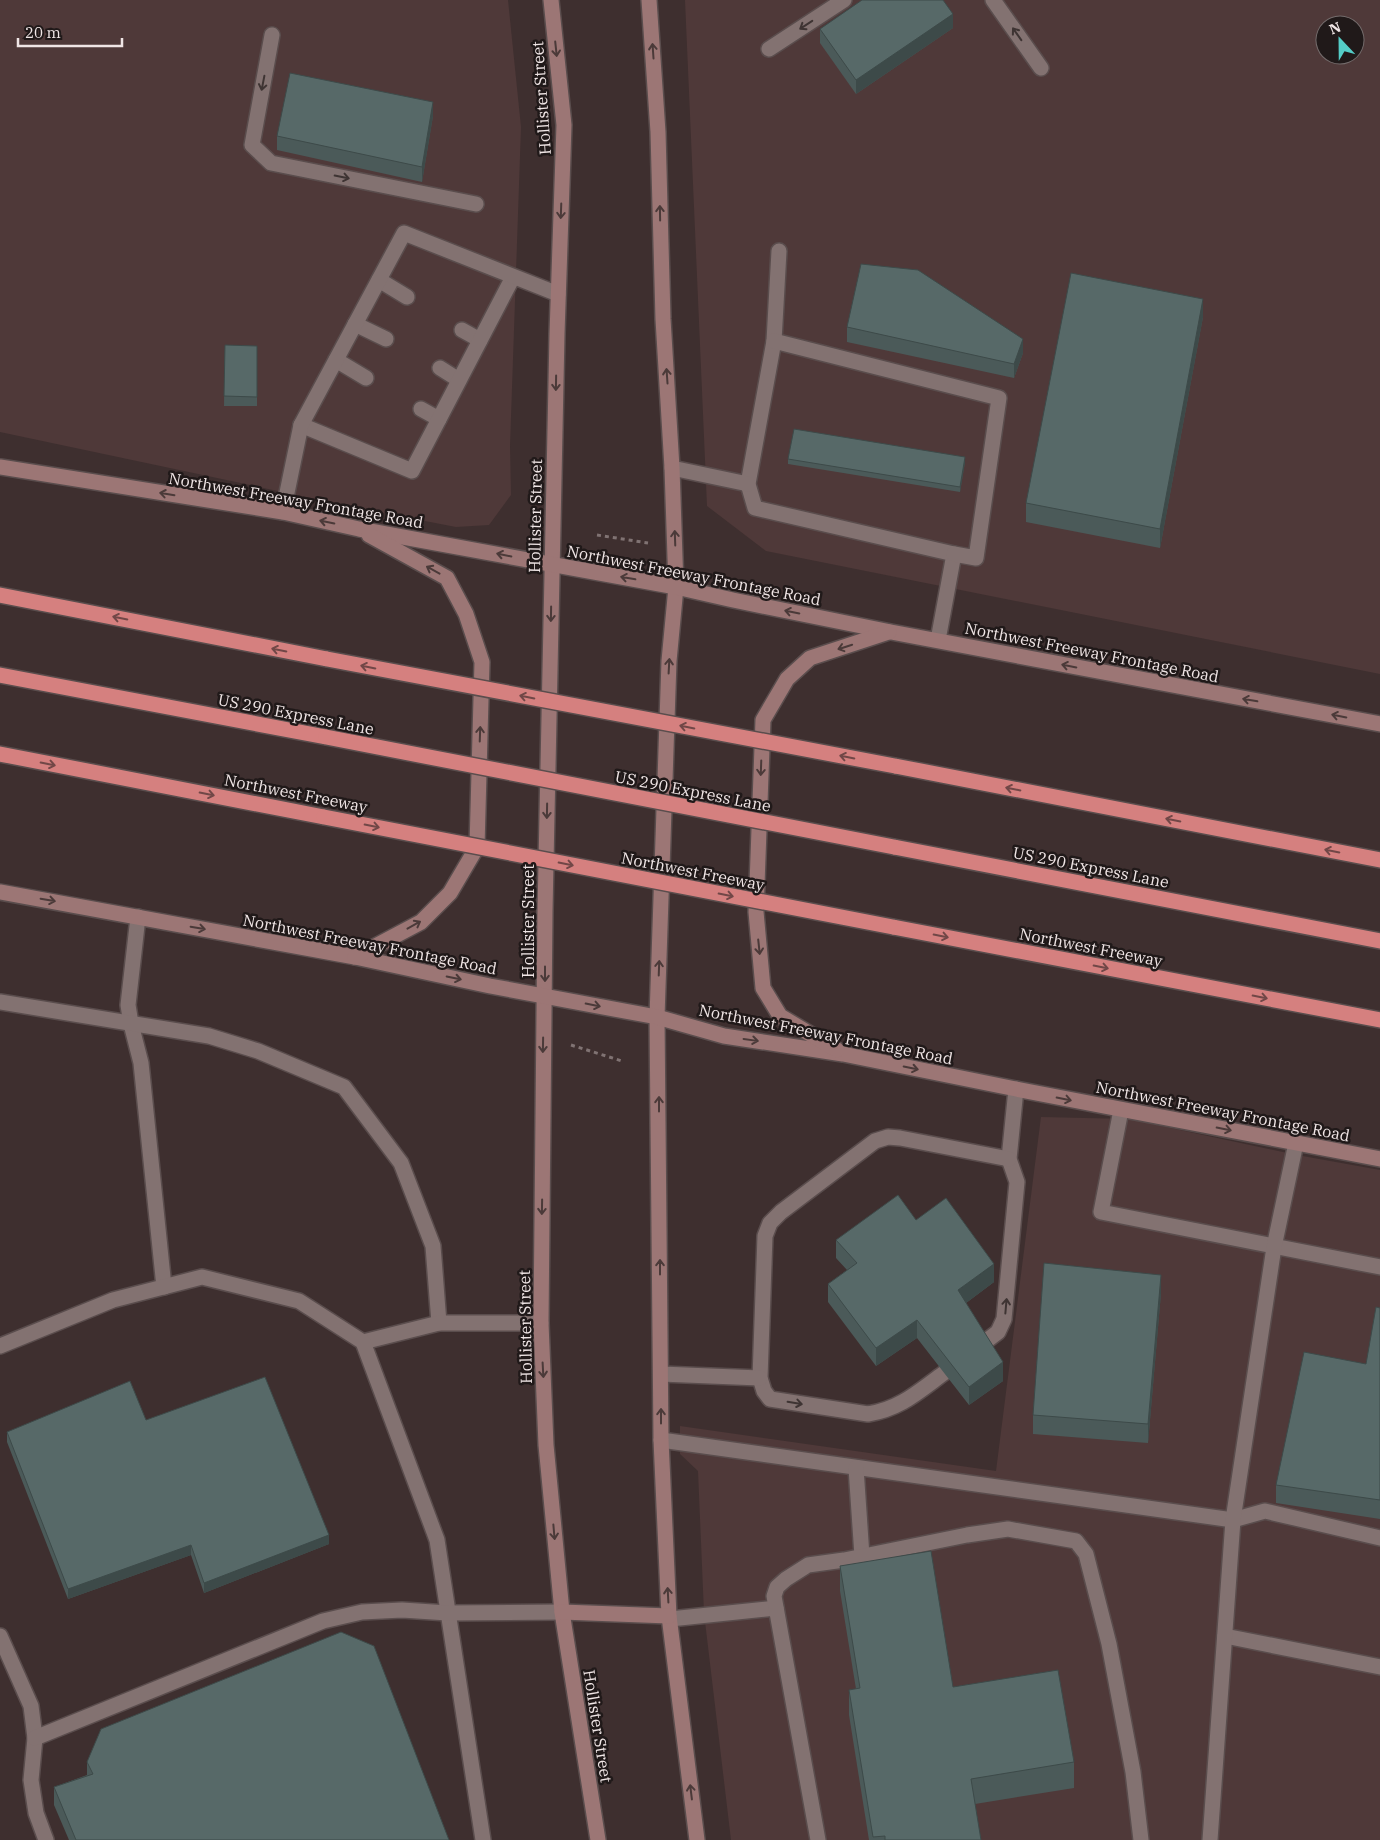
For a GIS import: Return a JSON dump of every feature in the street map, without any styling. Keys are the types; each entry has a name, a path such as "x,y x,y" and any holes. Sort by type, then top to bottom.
{"highway":[{"path":"0,595 1380,860"},
{"name":"US 290 Express Lane","path":"0,675 1380,941"},
{"name":"Northwest Freeway","path":"0,754 1380,1020"}],"main road":[{"name":"Hollister Street","path":"551,0 564,125 558,294 544,911 545,996 541,1323 546,1445 562,1612 598,1840"},
{"path":"649,0 658,132 663,319 672,468 676,587 669,661 657,1017 661,1440 669,1617 696,1840"},
{"name":"Northwest Freeway Frontage Road","path":"0,467 283,512 359,529 676,587 891,632 1380,724"},
{"path":"355,957 421,922 450,893 477,848 482,662 466,614 446,578 359,529"},
{"path":"843,1054 780,1016 763,988 756,912 763,720 787,679 810,658 891,632"},
{"name":"Northwest Freeway Frontage Road","path":"0,892 355,957 490,986 657,1017 724,1036 843,1054 1121,1110 1380,1159"},
{"path":"562,1612 669,1617"}],"lane":[{"path":"769,49 844,0"},
{"path":"993,0 1041,68"},
{"path":"272,35 252,145 270,164 476,204"},
{"path":"283,512 301,425 404,233 558,294"},
{"path":"774,341 999,398 976,558 755,508 748,484 774,341 778,251"},
{"path":"301,425 412,472 514,277"},
{"path":"379,280 407,297"},
{"path":"355,324 386,339"},
{"path":"462,330 480,340"},
{"path":"336,360 366,378"},
{"path":"440,368 459,380"},
{"path":"421,409 439,419"},
{"path":"672,468 748,484"},
{"path":"938,640 954,554"},
{"path":"138,917 128,990 128,1004 141,1063 164,1287"},
{"path":"0,1002 208,1036 258,1050 344,1086 401,1163 433,1246 439,1323"},
{"path":"981,1345 998,1332 1004,1319 1018,1182 1009,1159 1016,1089"},
{"path":"1121,1110 1101,1212 1380,1267"},
{"path":"944,1373 900,1405 868,1414 770,1399 764,1391 760,1378 765,1236 770,1224 781,1212 876,1141 888,1137 1009,1159"},
{"path":"1210,1840 1233,1520 1274,1247 1296,1143"},
{"path":"0,1346 113,1300 202,1277 298,1301 363,1342 437,1540 483,1840"},
{"path":"363,1342 439,1323 541,1323"},
{"path":"661,1374 760,1378"},
{"path":"661,1440 1233,1520 1265,1511 1380,1538"},
{"path":"856,1468 862,1556"},
{"path":"818,1840 774,1596 777,1587 808,1565 967,1535 1008,1530 1076,1541 1086,1554 1110,1644 1133,1772 1142,1840"},
{"path":"669,1617 776,1608"},
{"path":"35,1738 323,1621 362,1612 402,1610 448,1613 562,1612"},
{"path":"0,1636 30,1706 35,1738 31,1780 36,1813 46,1840"},
{"path":"1225,1636 1380,1667"}],"path":[{"path":"597,536 648,544"},
{"path":"571,1045 622,1061"}],"shaded area":[{"path":"0,0 508,0 521,127 510,446 511,495 489,525 456,527 0,432"},
{"path":"685,0 1380,0 1380,674 766,551 707,506"},
{"path":"1041,1117 1129,1119 1297,1155 1380,1170 1380,1840 731,1840 704,1613 698,1471 680,1454 680,1426 996,1471"}],"building":[{"path":"862,0 943,0 953,14 856,80 820,29"},
{"path":"290,73 433,102 422,167 277,136"},
{"path":"861,264 918,270 1023,339 1014,364 847,327"},
{"path":"1071,273 1203,299 1160,529 1026,503"},
{"path":"225,345 257,346 257,397 224,396"},
{"path":"794,429 965,457 960,487 788,459"},
{"path":"898,1195 916,1220 946,1198 994,1264 958,1290 1003,1362 969,1387 917,1320 876,1348 828,1284 857,1263 836,1240"},
{"path":"1044,1263 1161,1275 1148,1424 1033,1415"},
{"path":"1376,1307 1380,1308 1380,1500 1276,1485 1304,1352 1366,1364"},
{"path":"265,1377 329,1535 204,1583 191,1545 68,1589 7,1432 130,1381 146,1420"},
{"path":"931,1551 953,1687 1058,1670 1074,1762 971,1779 981,1840 885,1840 885,1836 873,1837 849,1690 860,1688 840,1566"},
{"path":"341,1632 374,1646 449,1840 76,1840 54,1787 93,1774 87,1762 101,1729"}]}
